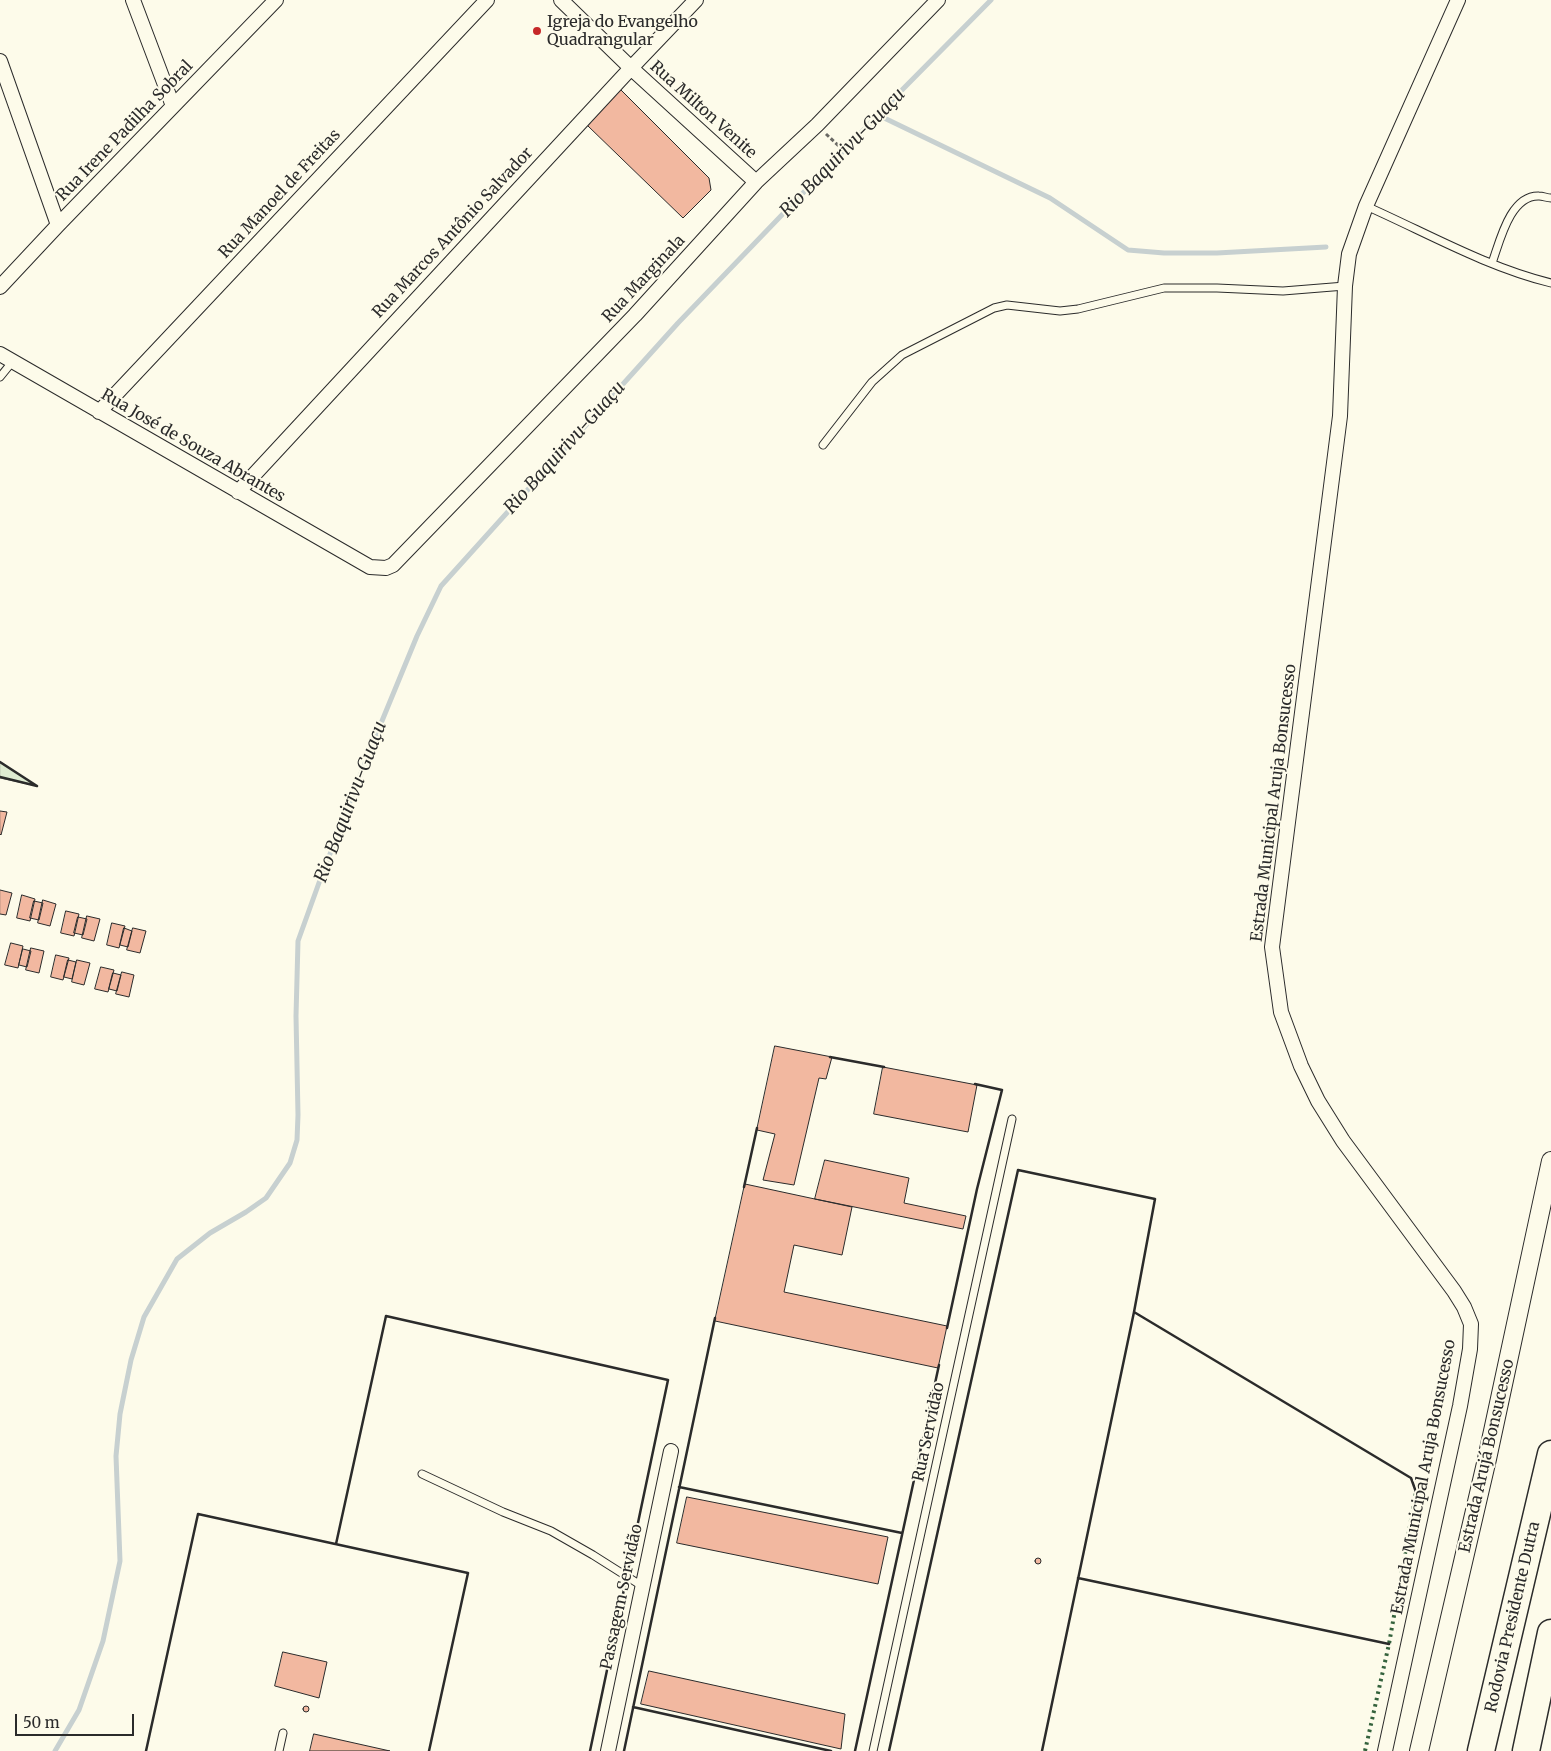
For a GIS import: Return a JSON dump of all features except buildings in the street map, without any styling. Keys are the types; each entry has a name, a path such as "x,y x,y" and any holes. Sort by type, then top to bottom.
{"highway":[{"name":"Rodovia Presidente Dutra","path":"1481,1751 1551,1454"},
{"path":"1526,1751 1551,1633"}],"street":[{"path":"133,0 173,106"},
{"name":"Rua Irene Padilha Sobral","path":"0,288 58,225 276,0"},
{"name":"Rua Manoel de Freitas","path":"99,412 487,0"},
{"name":"Rua Milton Venite","path":"561,0 631,68 756,182"},
{"name":"Rua Marcos Antônio Salvador","path":"238,492 696,0"},
{"name":"Rua Marginala","path":"370,567 386,568 393,565 635,315 756,182 817,125 938,0"},
{"name":"Estrada Municipal Aruja Bonsucesso","path":"1385,1751 1460,1406 1470,1348 1471,1324 1464,1307 1454,1291 1342,1141 1318,1101 1301,1066 1281,1012 1272,947 1325,545 1340,416 1345,286 1349,254 1366,206 1458,0"},
{"path":"0,61 58,225"},
{"name":"Rua José de Souza Abrantes","path":"0,354 370,567"},
{"name":"Estrada Arujá Bonsucesso","path":"1419,1751 1487,1459 1551,1160"},
{"name":"Passagem Servidão","path":"608,1751 671,1451"}],"lane":[{"path":"1492,263 1509,219 1521,201 1538,196 1551,198"},
{"path":"1366,206 1492,263 1528,277 1551,283"},
{"path":"823,445 872,382 902,356 994,308 1007,305 1060,311 1078,309 1164,288 1283,291 1345,286"},
{"path":"0,377 13,361"},
{"name":"Rua Servidão","path":"873,1751 1012,1119"},
{"path":"422,1474 503,1512 551,1531 642,1586"},
{"path":"279,1751 283,1733"}],"path":[{"path":"835,142 842,149"}],"green space":[{"path":"0,762 37,786 0,778"}],"waterway":[{"name":"Rio Baquirivu-Guaçu","path":"55,1751 79,1710 103,1641 120,1561 116,1456 120,1414 131,1360 144,1317 177,1259 210,1233 266,1198 290,1163 297,1140 298,1115 296,1016 298,941 370,750 417,636 441,586 678,323 991,0"},
{"path":"878,115 1050,198 1128,250 1164,253 1217,253 1326,247"}],"hedge":[{"path":"1365,1751 1389,1644 1416,1492"}],"wall":[{"path":"0,762 37,786 0,777"},
{"path":"830,1057 884,1067"},
{"path":"947,1328 977,1189 1002,1090 975,1084"},
{"path":"744,1187 757,1128"},
{"path":"889,1751 1018,1170 1155,1199 1134,1312 1411,1478 1416,1492"},
{"path":"1042,1751 1134,1312"},
{"path":"336,1544 386,1316 668,1380 590,1751"},
{"path":"624,1751 715,1318"},
{"path":"855,1751 939,1365"},
{"path":"679,1487 902,1533"},
{"path":"146,1751 198,1514 468,1573 429,1751"},
{"path":"1078,1578 1389,1644"},
{"path":"633,1707 831,1751"}],"place":[{"name":"Igreja do Evangelho Quadrangular","path":"537,31"}]}
